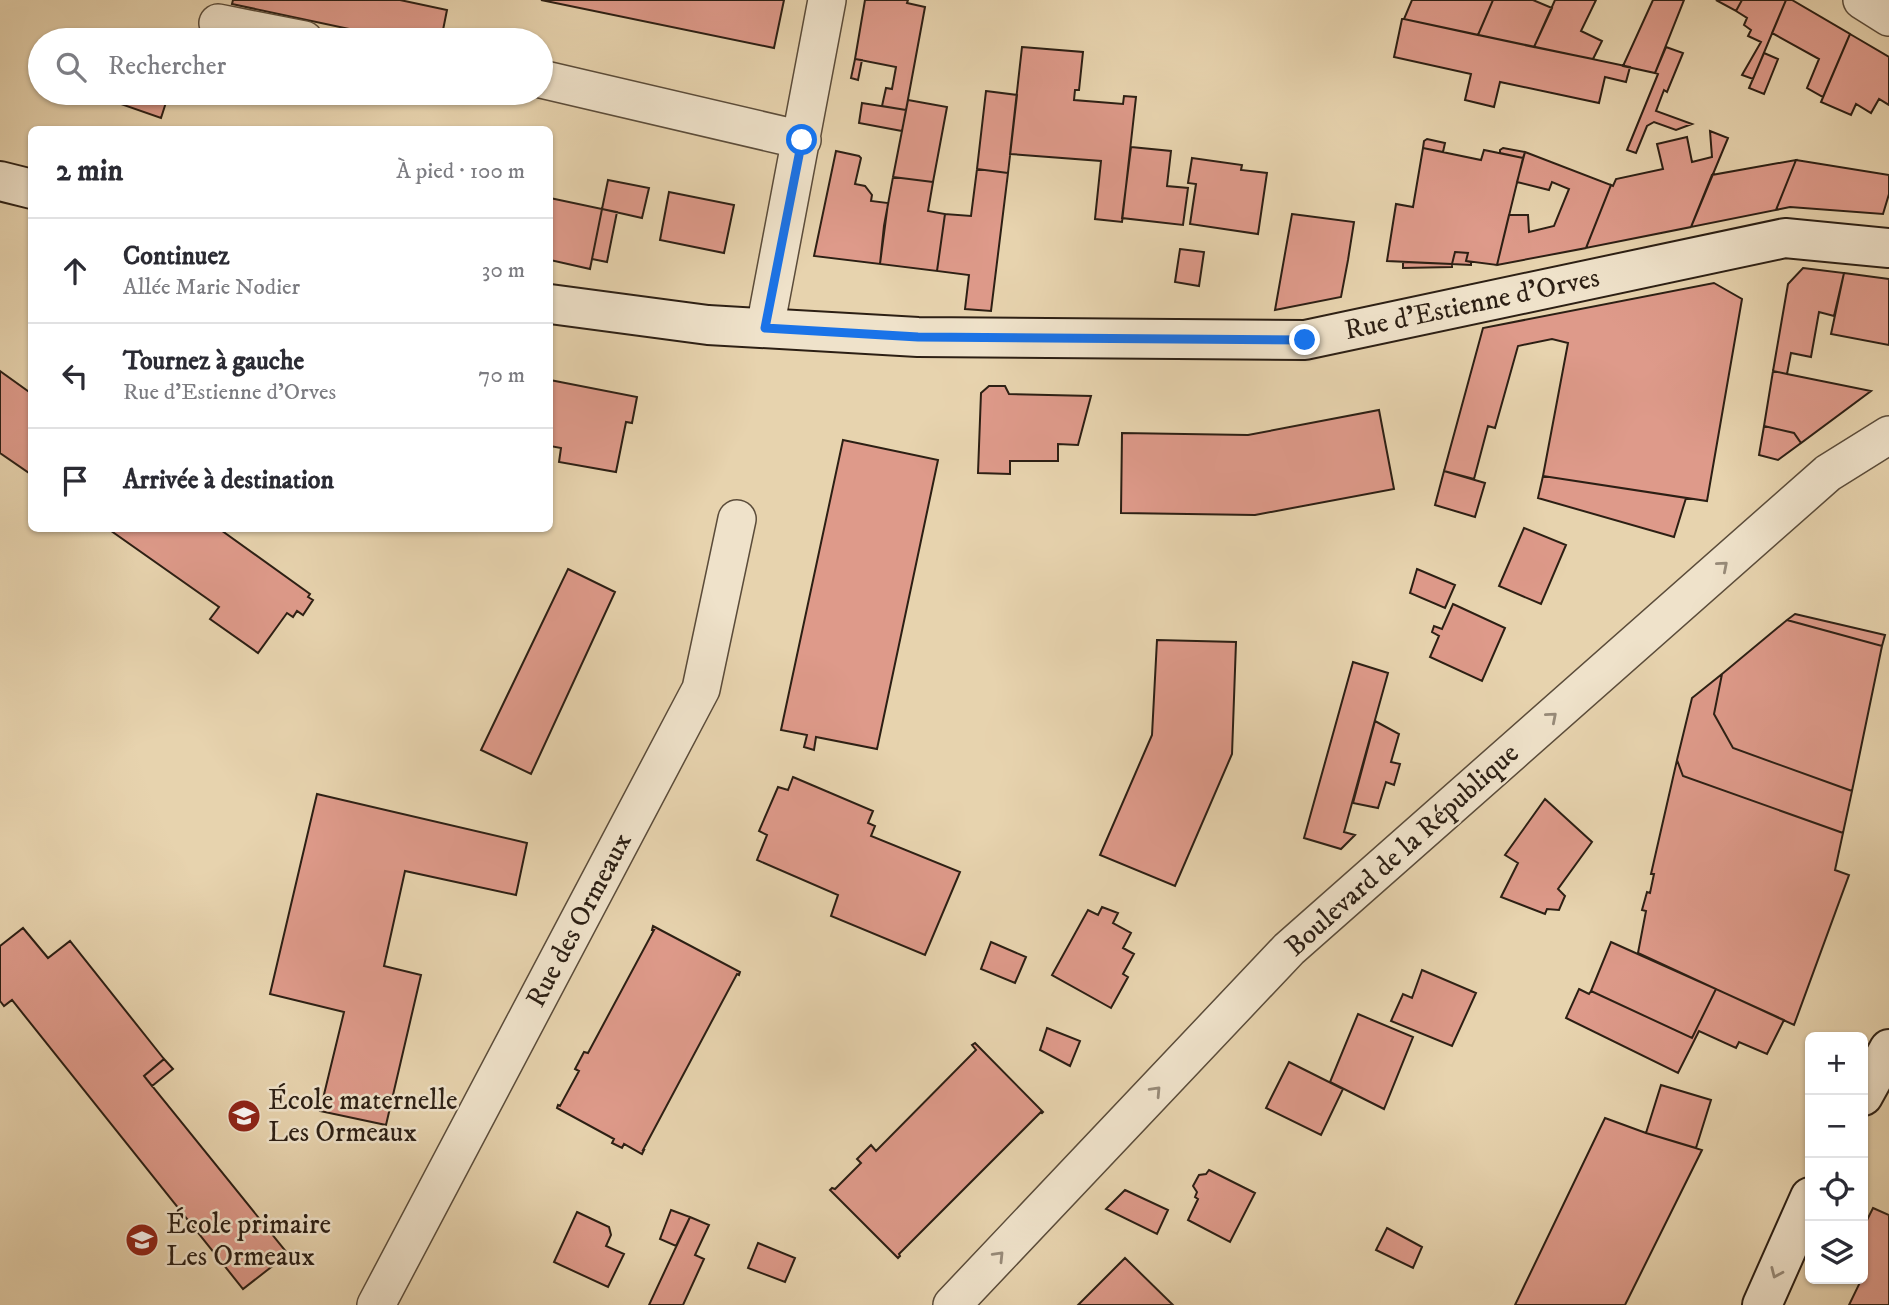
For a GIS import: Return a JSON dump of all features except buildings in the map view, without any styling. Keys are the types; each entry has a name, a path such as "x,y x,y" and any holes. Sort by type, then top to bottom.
{"main road":[{"path":"0,181 28,188"},
{"name":"Rue d'Estienne d'Orves","path":"553,303 708,325 918,337 1305,340 1785,238 1889,248"},
{"path":"1864,1095 1889,1049"},
{"path":"1762,1305 1805,1208"}],"street":[{"path":"765,328 827,0"},
{"path":"1862,0 1889,17"},
{"path":"218,23 243,28"},
{"path":"553,82 802,140"},
{"name":"Boulevard de la République","path":"952,1305 1289,949 1828,473 1889,435"},
{"name":"Rue des Ormeaux","path":"388,1301 701,689 737,519"}],"place":[{"name":"École maternelle Les Ormeaux","path":"244,1116"},
{"name":"École primaire Les Ormeaux","path":"142,1240"}],"route":[{"path":"802,140 765,328 918,337 1305,340"}]}
